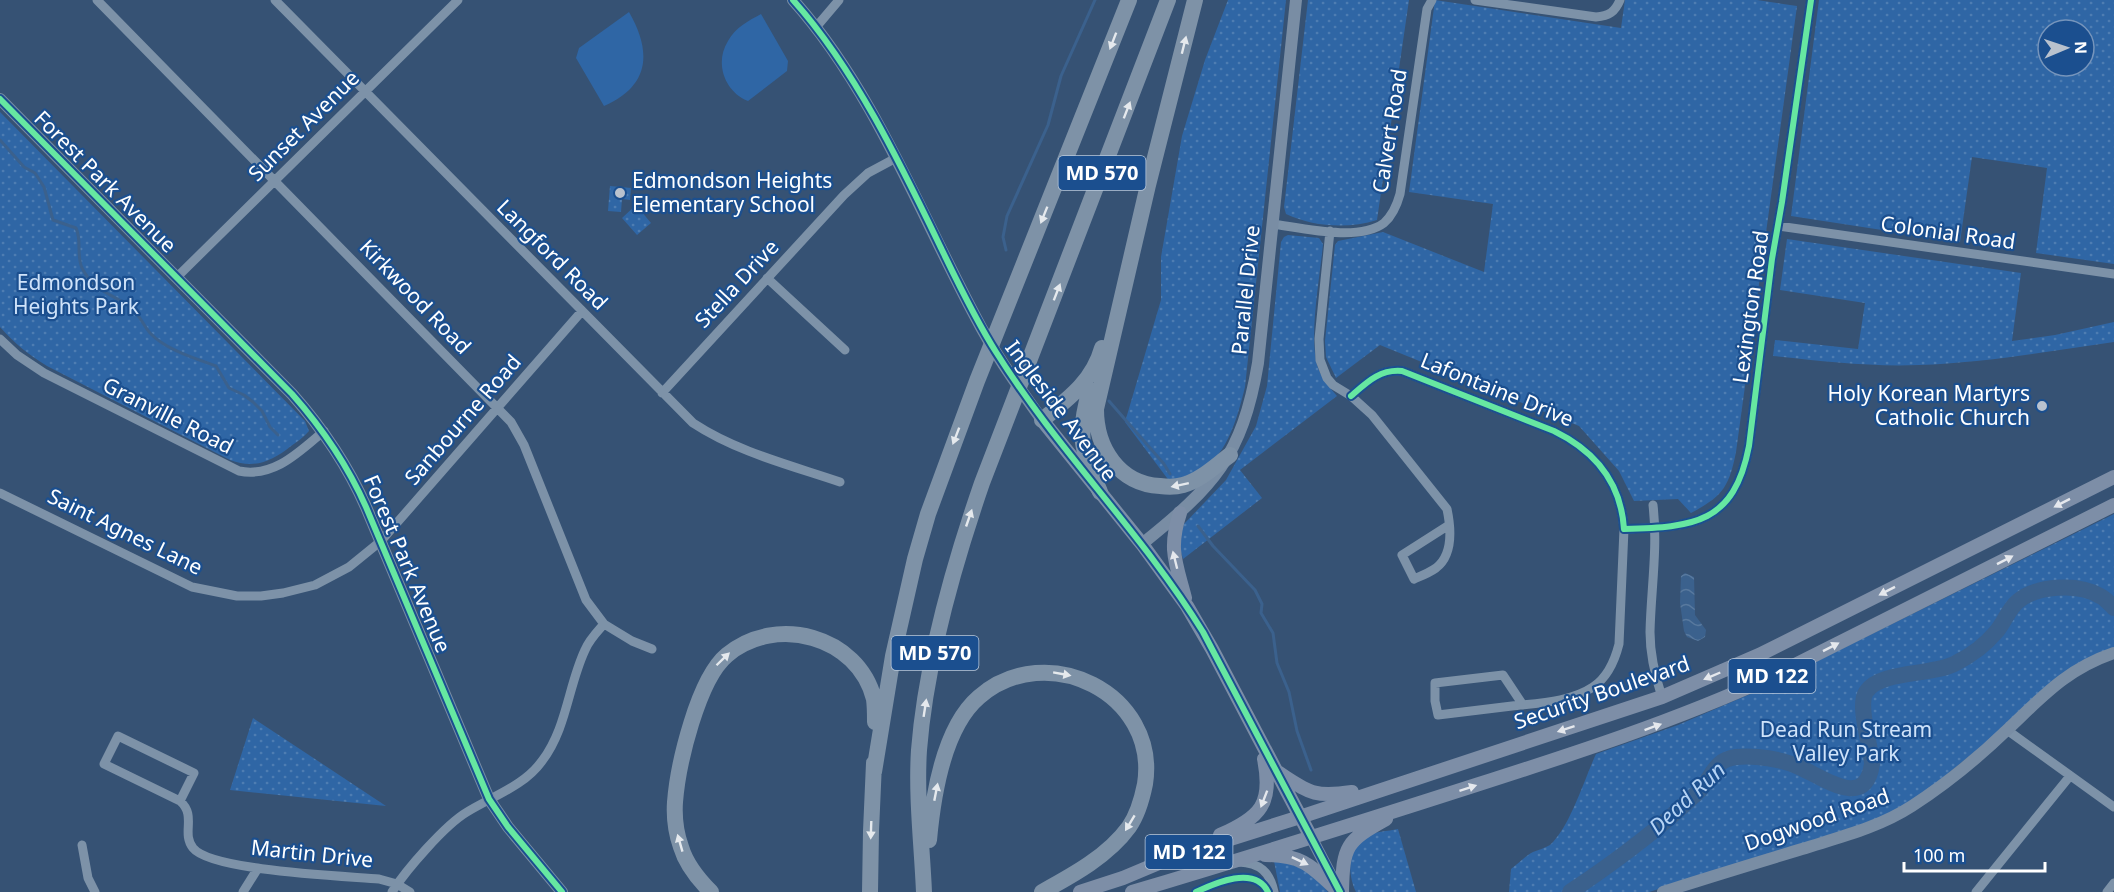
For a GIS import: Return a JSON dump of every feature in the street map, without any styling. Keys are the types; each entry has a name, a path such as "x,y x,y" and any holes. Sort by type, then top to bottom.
{"highway":[{"name":"MD 570","path":"870,892 874,772 893,656 915,559 944,468 977,381 1129,0"},
{"name":"MD 570","path":"925,892 920,818 919,752 933,662 958,555 1004,424 1168,0"},
{"path":"1195,0 1148,185 1096,409 1096,423 1110,460 1118,469 1140,482 1154,486 1180,486 1191,483 1230,455"},
{"path":"1100,492 1084,454 1083,416 1148,185"},
{"path":"1042,420 1078,390 1098,361"},
{"path":"711,892 694,873 681,849 675,804 682,762 702,692 715,667 735,648 760,637 783,633 813,637 845,655 858,668 874,700 876,725 874,772"},
{"path":"925,892 935,794 957,726 978,698 993,687 1025,674 1044,671 1077,677 1110,695 1135,725 1142,742 1146,776 1139,808 1121,837 1106,852 1042,892"}],"main road":[{"name":"Ingleside Avenue","path":"1042,420 1142,544 1187,606 1203,632 1311,837"},
{"name":"Security Boulevard","path":"1080,892 1123,878 1173,856 1300,817 1384,787 1662,697 1759,655 2114,477"},
{"name":"MD 122","path":"1132,892 1412,806 1616,740 1721,700 2114,505"},
{"path":"1180,513 1174,530 1173,549 1187,606"},
{"path":"1173,856 1235,828 1260,809 1268,789 1261,742"},
{"path":"1276,771 1305,789 1323,795 1384,787"},
{"path":"1340,892 1343,861 1351,842 1359,835 1412,806"},
{"path":"1251,855 1283,855 1294,858 1314,869 1340,892"}],"street":[{"name":"Kirkwood Road","path":"97,0 498,408 518,432 579,586 594,612 604,624 632,641 652,649"},
{"name":"Langford Road","path":"275,0 693,423 722,439 762,456 840,483"},
{"name":"Ingleside Avenue","path":"793,0 817,26 844,67 896,158 975,317 1042,420"},
{"path":"817,26 839,0"},
{"name":"Parallel Drive","path":"1142,544 1180,513 1202,492 1218,472 1239,437 1252,396 1273,224 1296,0"},
{"name":"Calvert Road","path":"1273,224 1349,232 1373,228 1383,223 1396,208 1409,142 1427,9 1432,0"},
{"path":"1475,0 1596,17 1610,15 1620,0"},
{"name":"Lexington Road","path":"1656,528 1690,524 1714,511 1731,495 1743,475 1749,446 1811,0"},
{"name":"Sunset Avenue","path":"176,278 365,92 452,2"},
{"name":"Forest Park Avenue","path":"0,99 292,394 324,431 354,479 489,799 508,827 562,892"},
{"name":"Stella Drive","path":"662,393 859,180 896,158"},
{"name":"Colonial Road","path":"1778,226 2114,274"},
{"path":"1330,231 1318,351 1327,378 1372,415 1447,509 1449,525 1448,549 1444,558 1438,567 1414,579 1402,555 1449,525"},
{"path":"767,278 845,350"},
{"name":"Sanbourne Road","path":"237,596 283,593 315,585 349,567 381,541 582,311"},
{"name":"Granville Road","path":"0,339 17,355 44,373 239,471 250,473 270,470 295,455 324,431"},
{"name":"Lafontaine Drive","path":"1351,396 1376,375 1393,370 1402,371 1573,440 1589,452 1602,467 1619,499 1623,514 1621,624 1616,660 1595,686 1579,694 1523,705 1438,715 1435,683 1503,675 1523,705"},
{"name":"Saint Agnes Lane","path":"0,493 192,587 237,596"},
{"path":"1653,505 1656,528 1650,634 1655,675 1662,697"},
{"path":"1624,529 1656,528"},
{"path":"395,888 453,821 518,784 530,775 549,751 562,723 586,647 604,624"},
{"name":"Dogwood Road","path":"1663,892 1886,821 1925,797 2007,730 2061,679 2087,664 2114,653"},
{"path":"2007,730 2114,807"},
{"path":"118,736 194,773 180,801 104,764 118,736"},
{"path":"1976,892 2070,776"},
{"name":"Martin Drive","path":"180,801 188,810 189,840 193,848 208,858 258,868 379,879 395,888 410,892"},
{"path":"1311,837 1340,892"},
{"path":"82,845 88,878 95,892"},
{"path":"1232,861 1263,868 1270,878 1274,892"},
{"path":"243,892 258,868"},
{"path":"2107,892 2114,883"}],"green space":[{"path":"1228,0 1286,0 1245,387 1234,425 1214,460 1193,475 1170,482 1125,422 1161,300 1161,257 1182,136 1205,60"},
{"path":"1308,0 1409,0 1377,220 1354,225 1331,225 1308,222 1286,214 1284,207"},
{"path":"1435,0 1621,28 1625,0 1757,0 1797,6 1736,452 1731,474 1723,489 1711,501 1691,513 1678,499 1634,501 1619,471 1579,426 1380,345 1336,378 1326,357 1325,341 1335,245 1338,241 1383,232 1484,272 1493,204 1409,192"},
{"path":"1819,0 2114,0 2114,264 2036,253 2047,168 1972,157 1960,242 1791,216"},
{"path":"629,12 641,41 642,66 631,88 604,106 576,58 579,48"},
{"path":"761,14 788,61 787,71 748,101 740,97 728,84 724,76 722,58 734,32"},
{"name":"Edmondson Heights Park","path":"0,112 305,421 309,431 305,435 269,460 247,464 230,460 47,366 5,333 0,327"},
{"path":"610,186 631,188 630,200 622,199 621,212 608,211"},
{"path":"636,205 651,223 637,235 622,218"},
{"path":"1288,235 1319,238 1323,244 1316,305 1315,352 1321,374 1337,396 1240,470 1262,498 1183,559 1180,534 1184,524 1226,480 1256,426 1267,386 1281,242"},
{"path":"1787,239 2021,273 2012,341 2055,335 2114,322 2114,342 1992,359 1919,365 1827,362 1773,356 1775,340 1858,349 1865,303 1780,290"},
{"name":"Dead Run Stream Valley Park","path":"2114,514 2114,649 1999,732 1910,802 1877,820 1649,892 1509,892 1511,869 1530,854 1550,845 1564,827 1596,754 1678,725 1755,692"},
{"path":"253,718 386,806 230,790"},
{"path":"1398,829 1416,892 1356,892 1350,870 1354,847 1365,836"},
{"path":"1274,861 1305,870 1328,892 1280,892"}],"water":[{"path":"1685,573 1694,577 1695,615 1706,630 1705,637 1698,641 1687,637 1684,631 1680,603 1681,576"}],"waterway":[{"path":"1006,250 1003,237 1007,216 1048,125 1061,76 1095,0"},
{"path":"0,140 24,167 35,173 44,187 53,220 76,228 79,238 80,263 92,282 131,308 150,333 164,344 216,366 229,388 253,402 278,435"},
{"path":"1109,401 1164,464 1170,474"},
{"path":"1198,526 1213,546 1255,590 1262,604 1261,613 1273,633 1277,663 1289,692 1297,731 1311,770"},
{"name":"Dead Run","path":"1570,892 1652,833 1702,788 1717,766 1728,759 1768,758 1792,764 1842,787 1861,786 1868,778 1872,764 1863,707 1866,692 1883,680 1946,667 1967,657 1992,636 2014,605 2025,596 2046,589 2080,589 2102,597 2114,608"}],"cycle path":[{"path":"793,0 816,27 857,87 910,184 967,301 996,352 1046,424 1154,560 1203,632 1340,892"},
{"path":"1351,396 1380,374 1402,371 1554,431 1582,448 1603,470 1618,497 1624,529 1671,526 1690,522 1707,516 1721,506 1733,492 1742,472 1749,446 1772,259 1811,0"},
{"path":"0,99 292,394 324,434 351,476 366,507 489,799 508,827 562,892"},
{"path":"1196,892 1234,878 1254,879 1268,892"}],"place":[{"name":"Edmondson Heights Elementary School","path":"620,193"},
{"name":"Holy Korean Martyrs Catholic Church","path":"2042,406"}]}
